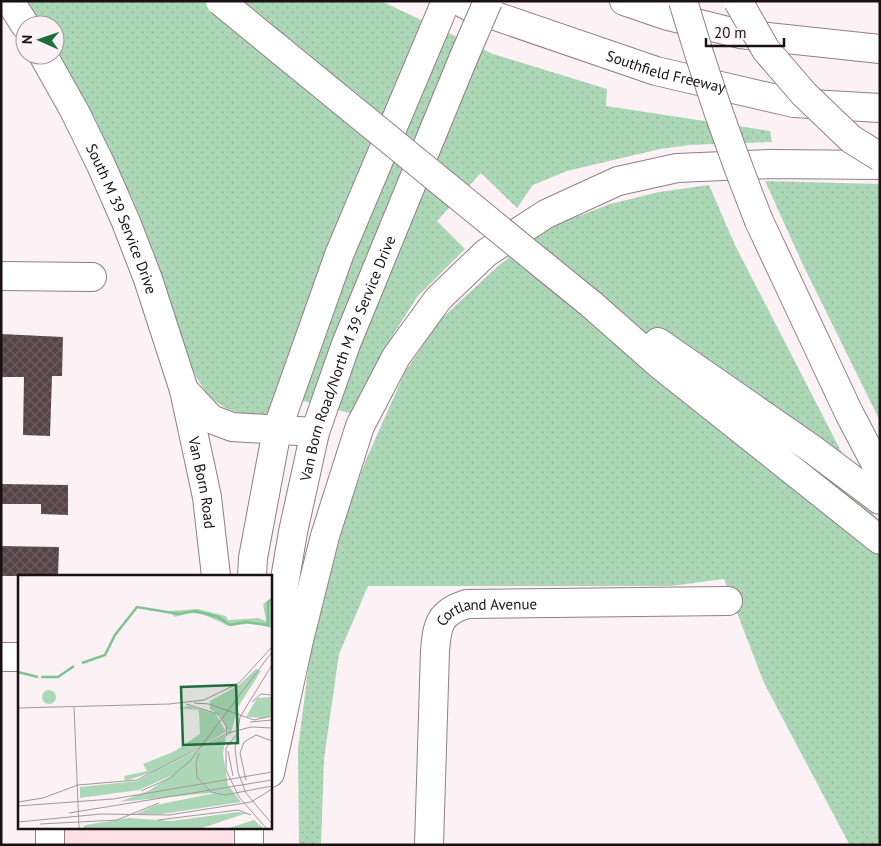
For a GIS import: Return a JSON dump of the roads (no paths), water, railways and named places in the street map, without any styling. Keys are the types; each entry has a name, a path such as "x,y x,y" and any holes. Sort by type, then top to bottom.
{"main road":[{"path":"10,1 19,15"},
{"path":"220,1 591,304 660,364 880,540"},
{"path":"252,575 253,558 277,430 339,254 446,1"},
{"name":"Southfield Freeway","path":"459,1 472,8 656,71 794,103 880,108"},
{"name":"Van Born Road/North M 39 Service Drive","path":"271,711 273,672 281,605 293,532 316,432 346,344 488,1"},
{"path":"624,1 668,16 740,34 880,49"},
{"path":"683,1 697,50 730,147 759,221 849,413 880,472"},
{"path":"738,1 766,50 804,94 851,138 880,157"},
{"name":"South M 39 Service Drive","path":"48,65 97,158 126,222 148,280 184,390"},
{"path":"271,768 299,640 323,545 360,426 396,356 438,299 486,253 546,214 618,181 678,168 771,164 880,165"},
{"path":"1,276 92,277"},
{"path":"591,304 665,346 812,449 880,500"},
{"path":"184,390 211,419 232,427 316,432"},
{"name":"Van Born Road","path":"184,390 206,497 216,575"},
{"name":"Cortland Avenue","path":"430,845 435,650 437,630 444,616 453,608 467,604 728,601"},
{"path":"1,657 18,657"},
{"path":"50,828 50,845"}]}
